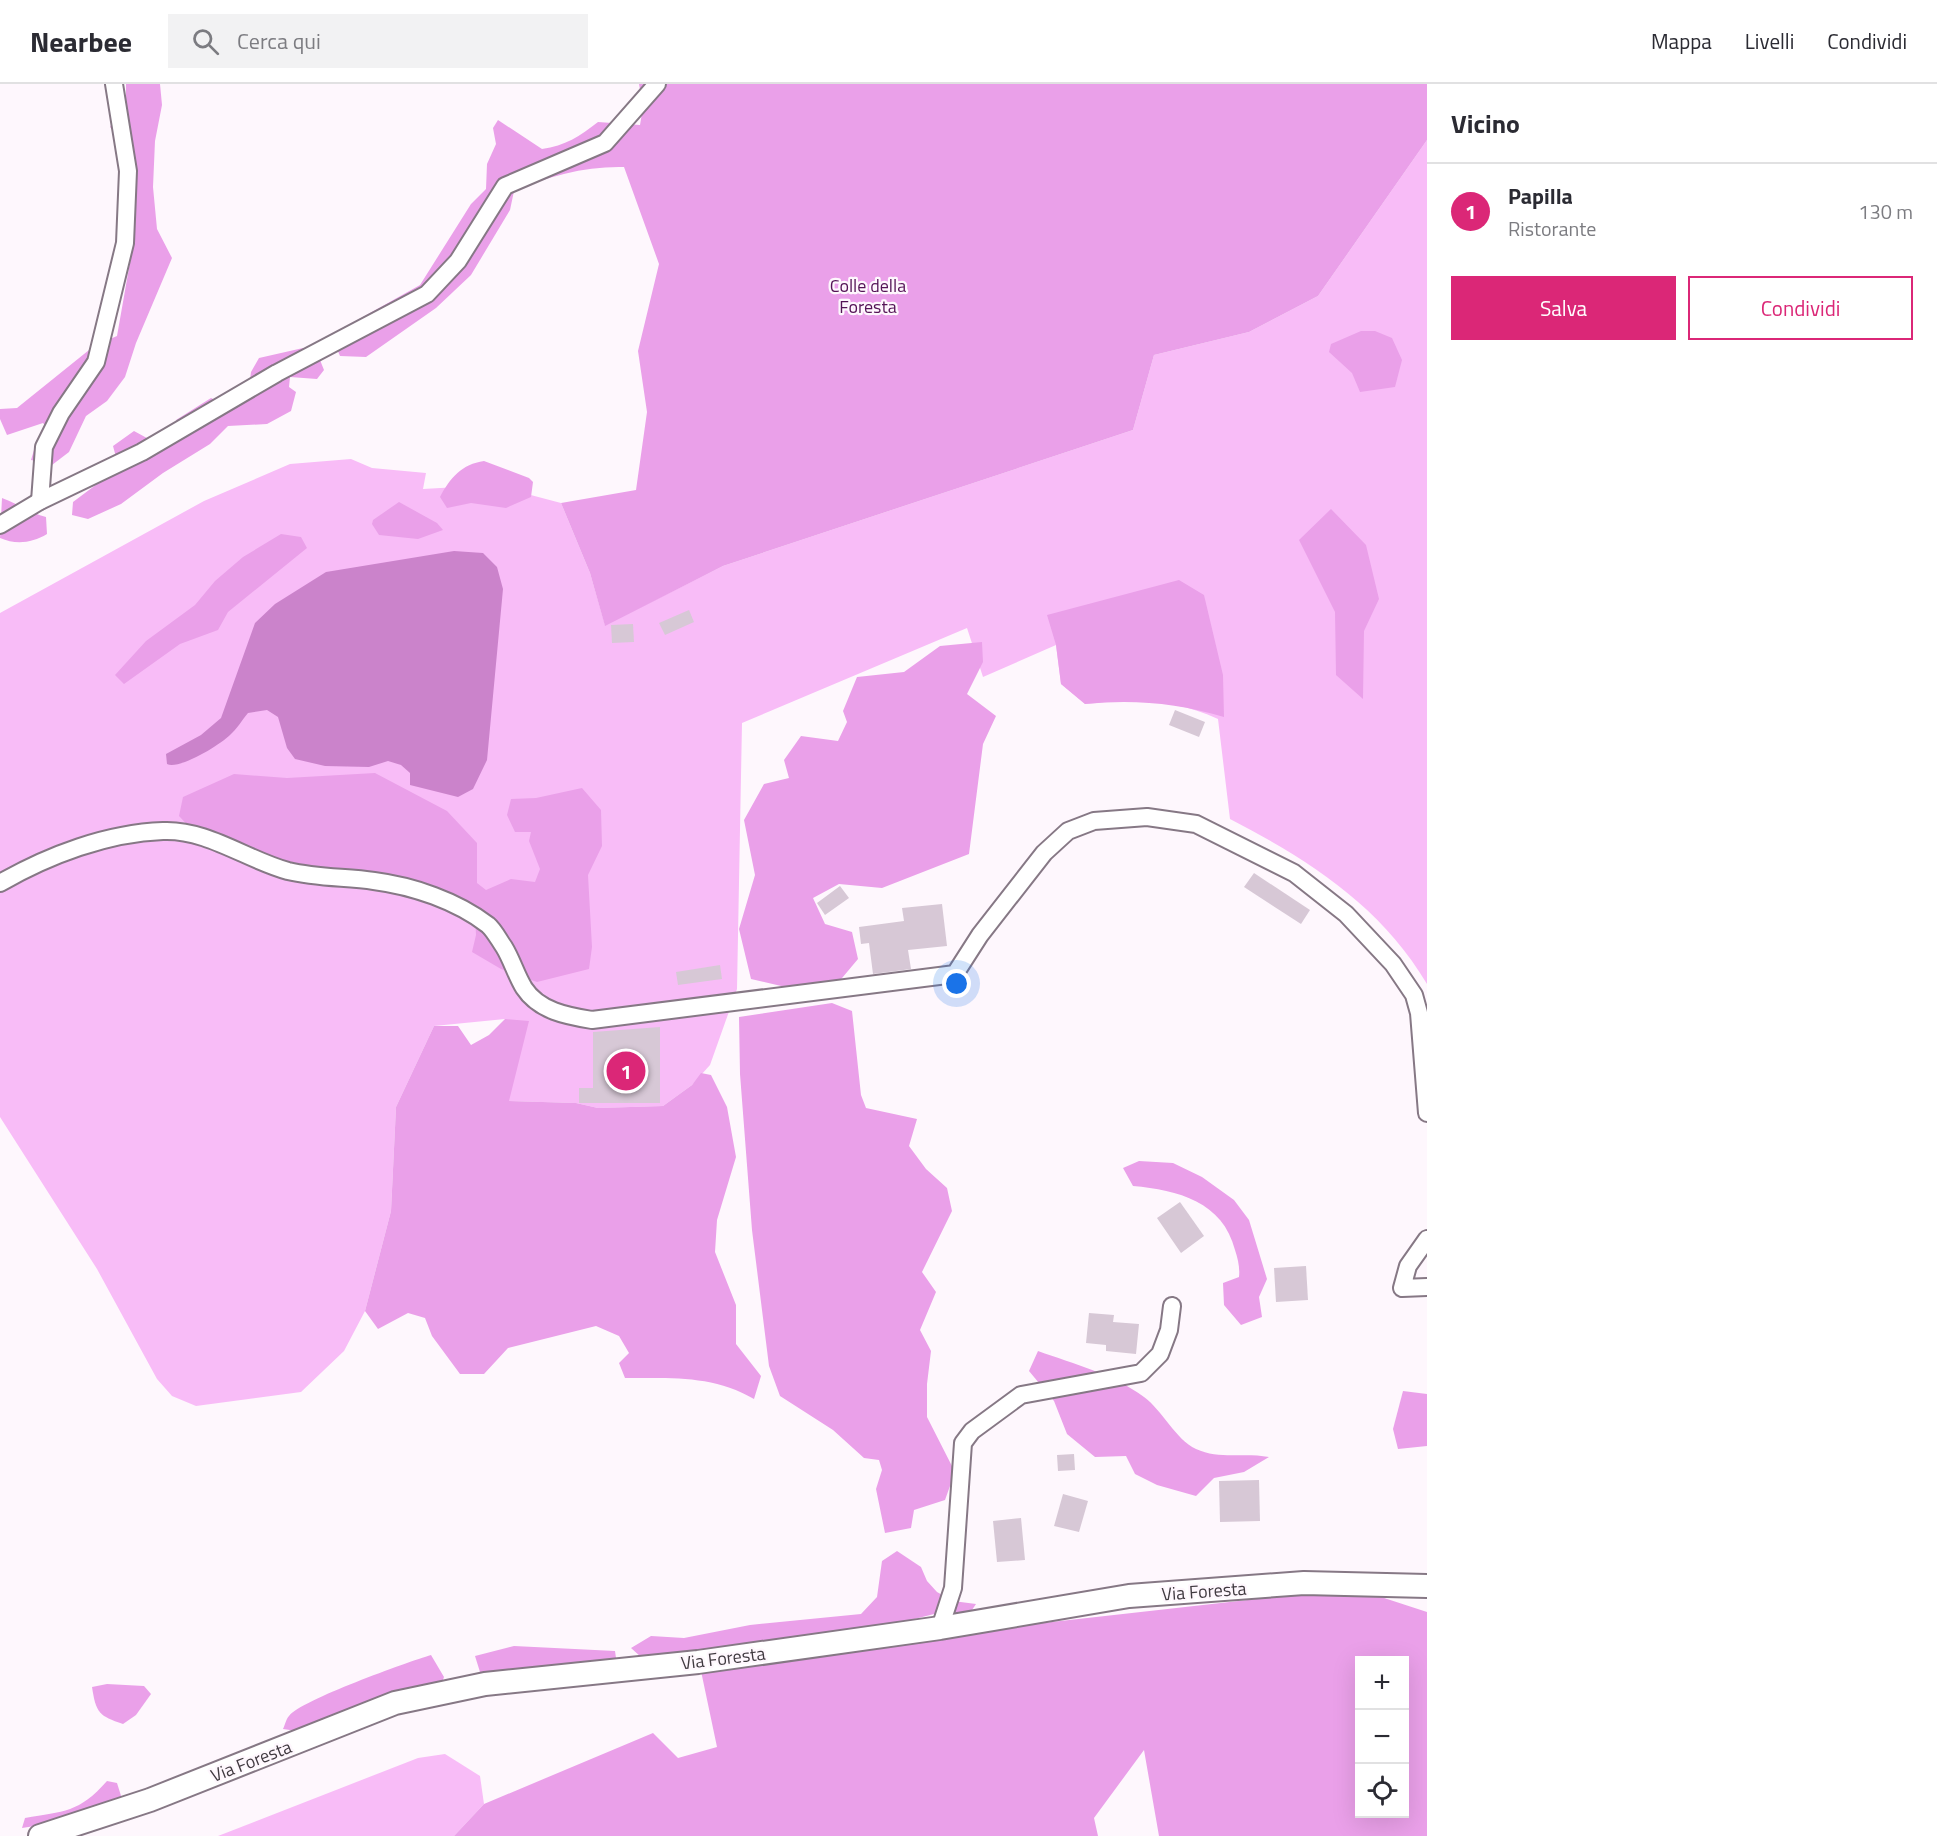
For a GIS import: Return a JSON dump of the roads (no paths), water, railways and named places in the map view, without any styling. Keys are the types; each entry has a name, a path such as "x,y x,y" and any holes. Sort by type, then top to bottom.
{"main road":[{"name":"Via Foresta","path":"40,1836 150,1800 395,1703 485,1684 698,1662 940,1628 1129,1596 1304,1583 1427,1586"}],"street":[{"path":"40,501 44,447 61,413 96,362 125,243 128,171 114,84"},
{"path":"0,525 40,501 142,452 277,373 427,294 459,261 505,186 605,143 657,84"},
{"path":"0,883 58,853 121,838 162,831 184,831 287,871 375,881 416,890 459,907 490,927 512,960 525,989 542,1006 564,1016 592,1020 955,974 980,935 1044,854 1068,831 1094,821 1147,816 1196,825 1246,847 1294,873 1354,923 1393,964 1414,995 1419,1013 1427,1113"},
{"path":"1427,1239 1408,1266 1402,1288 1427,1287"},
{"path":"940,1628 953,1588 963,1443 972,1431 1022,1395 1141,1373 1160,1354 1169,1330 1172,1306"}],"place":[{"name":"Papilla","path":"626,1071"}],"park label":[{"name":"Colle della Foresta","path":"868,295"}]}
